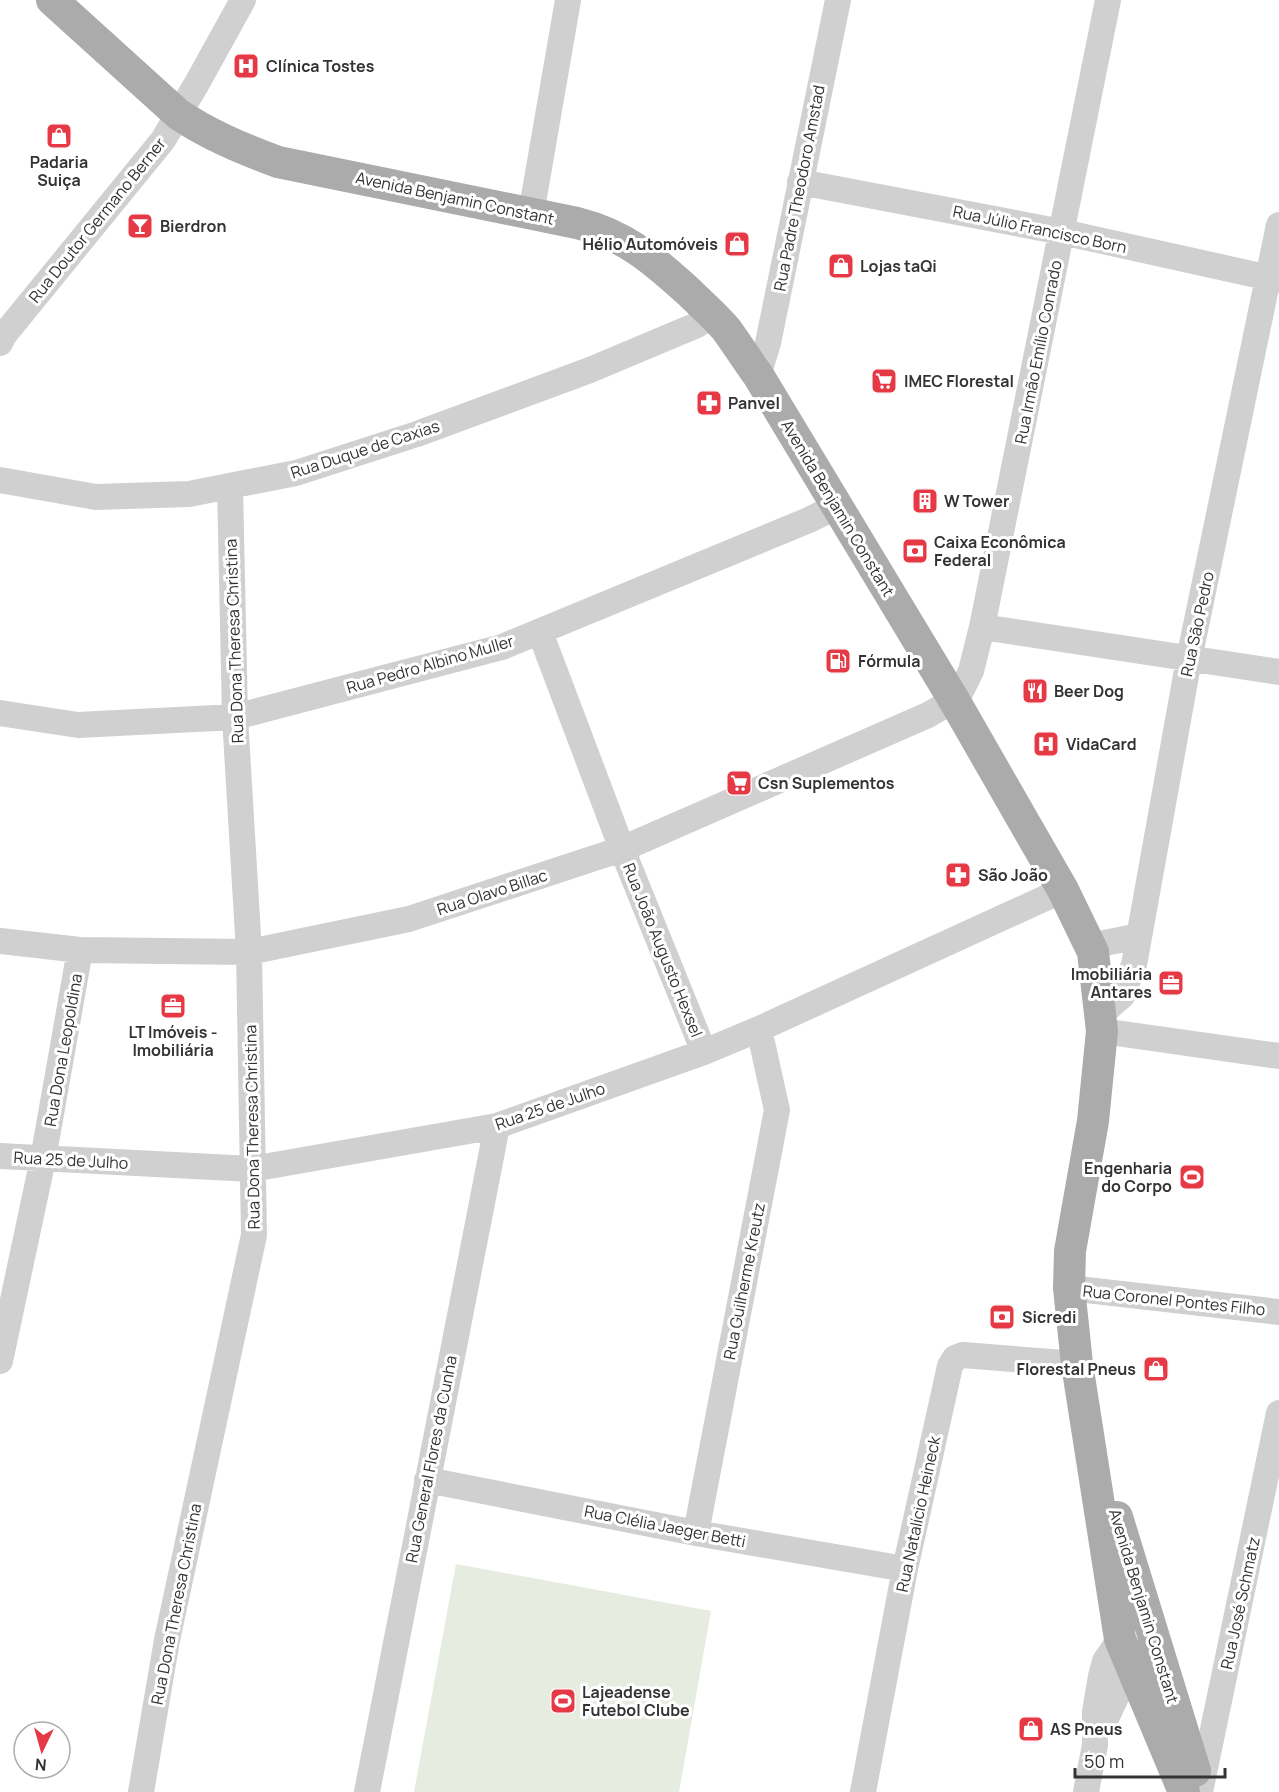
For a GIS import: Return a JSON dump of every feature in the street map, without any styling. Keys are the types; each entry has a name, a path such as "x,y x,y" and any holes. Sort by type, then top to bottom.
{"main road":[{"name":"Avenida Benjamin Constant","path":"52,0 178,114 219,138 278,162 599,229 625,241 646,254 725,328 758,375 954,700 1063,890 1093,952 1101,1022 1093,1121 1070,1251 1069,1288 1077,1364 1087,1419 1140,1645 1197,1791"}],"street":[{"name":"Rua Doutor Germano Berner","path":"0,343 4,335 163,140 196,86 243,0"},
{"path":"531,214 568,0"},
{"name":"Rua Padre Theodoro Amstad","path":"758,375 768,343 838,0"},
{"name":"Rua Irmão Emílio Conrado","path":"954,700 972,671 982,627 1108,0"},
{"name":"Rua Júlio Francisco Born","path":"800,182 1062,232 1274,279"},
{"name":"Rua São Pedro","path":"1101,1022 1122,996 1134,965 1189,659 1274,279 1279,225"},
{"name":"Rua Duque de Caxias","path":"0,480 96,497 189,494 296,473 417,434 590,370 697,325 712,315"},
{"name":"Rua Dona Theresa Christina","path":"141,1792 167,1640 254,1235 249,952 235,717 230,486"},
{"name":"Rua Pedro Albino Muller","path":"0,713 78,725 235,717 502,647 809,520 837,506"},
{"path":"982,627 1279,672"},
{"name":"Rua João Augusto Hexsel","path":"540,632 622,849 704,1052"},
{"name":"Rua Olavo Billac","path":"0,941 81,950 249,952 409,920 622,849 928,715 954,700"},
{"name":"Rua 25 de Julho","path":"0,1156 252,1169 497,1126 704,1052 1063,890"},
{"path":"1090,946 1139,936"},
{"name":"Rua Dona Leopoldina","path":"0,1361 43,1159 81,950"},
{"path":"1101,1022 1279,1056"},
{"name":"Rua Guilherme Kreutz","path":"696,1533 777,1110 759,1029"},
{"name":"Rua General Flores da Cunha","path":"367,1792 497,1126"},
{"name":"Rua Coronel Pontes Filho","path":"1069,1288 1279,1312"},
{"name":"Rua Natalício Heineck","path":"863,1792 904,1569 950,1366 955,1358 963,1354 1077,1364"},
{"name":"Rua José Schmatz","path":"1197,1791 1279,1413"},
{"name":"Rua Clélia Jaeger Betti","path":"427,1480 696,1533 904,1569"},
{"path":"1086,1792 1095,1744 1095,1712 1105,1661 1140,1645"}],"shaded area":[{"name":"Lajeadense Futebol Clube","path":"456,1564 711,1611 679,1792 414,1792"}],"place":[{"name":"Clínica Tostes","path":"246,66"},
{"name":"Padaria Suiça","path":"59,136"},
{"name":"Bierdron","path":"140,226"},
{"name":"Hélio Automóveis","path":"737,244"},
{"name":"Lojas taQi","path":"841,266"},
{"name":"IMEC Florestal","path":"884,381"},
{"name":"Panvel","path":"709,403"},
{"name":"W Tower","path":"925,501"},
{"name":"Caixa Econômica Federal","path":"915,551"},
{"name":"Fórmula","path":"838,661"},
{"name":"Beer Dog","path":"1035,691"},
{"name":"VidaCard","path":"1046,744"},
{"name":"Csn Suplementos","path":"739,783"},
{"name":"São João","path":"958,875"},
{"name":"Imobiliária Antares","path":"1171,983"},
{"name":"LT Imóveis - Imobiliária","path":"173,1006"},
{"name":"Engenharia do Corpo","path":"1192,1177"},
{"name":"Sicredi","path":"1002,1317"},
{"name":"Florestal Pneus","path":"1156,1369"},
{"name":"Lajeadense Futebol Clube","path":"563,1701"},
{"name":"AS Pneus","path":"1031,1729"}]}
